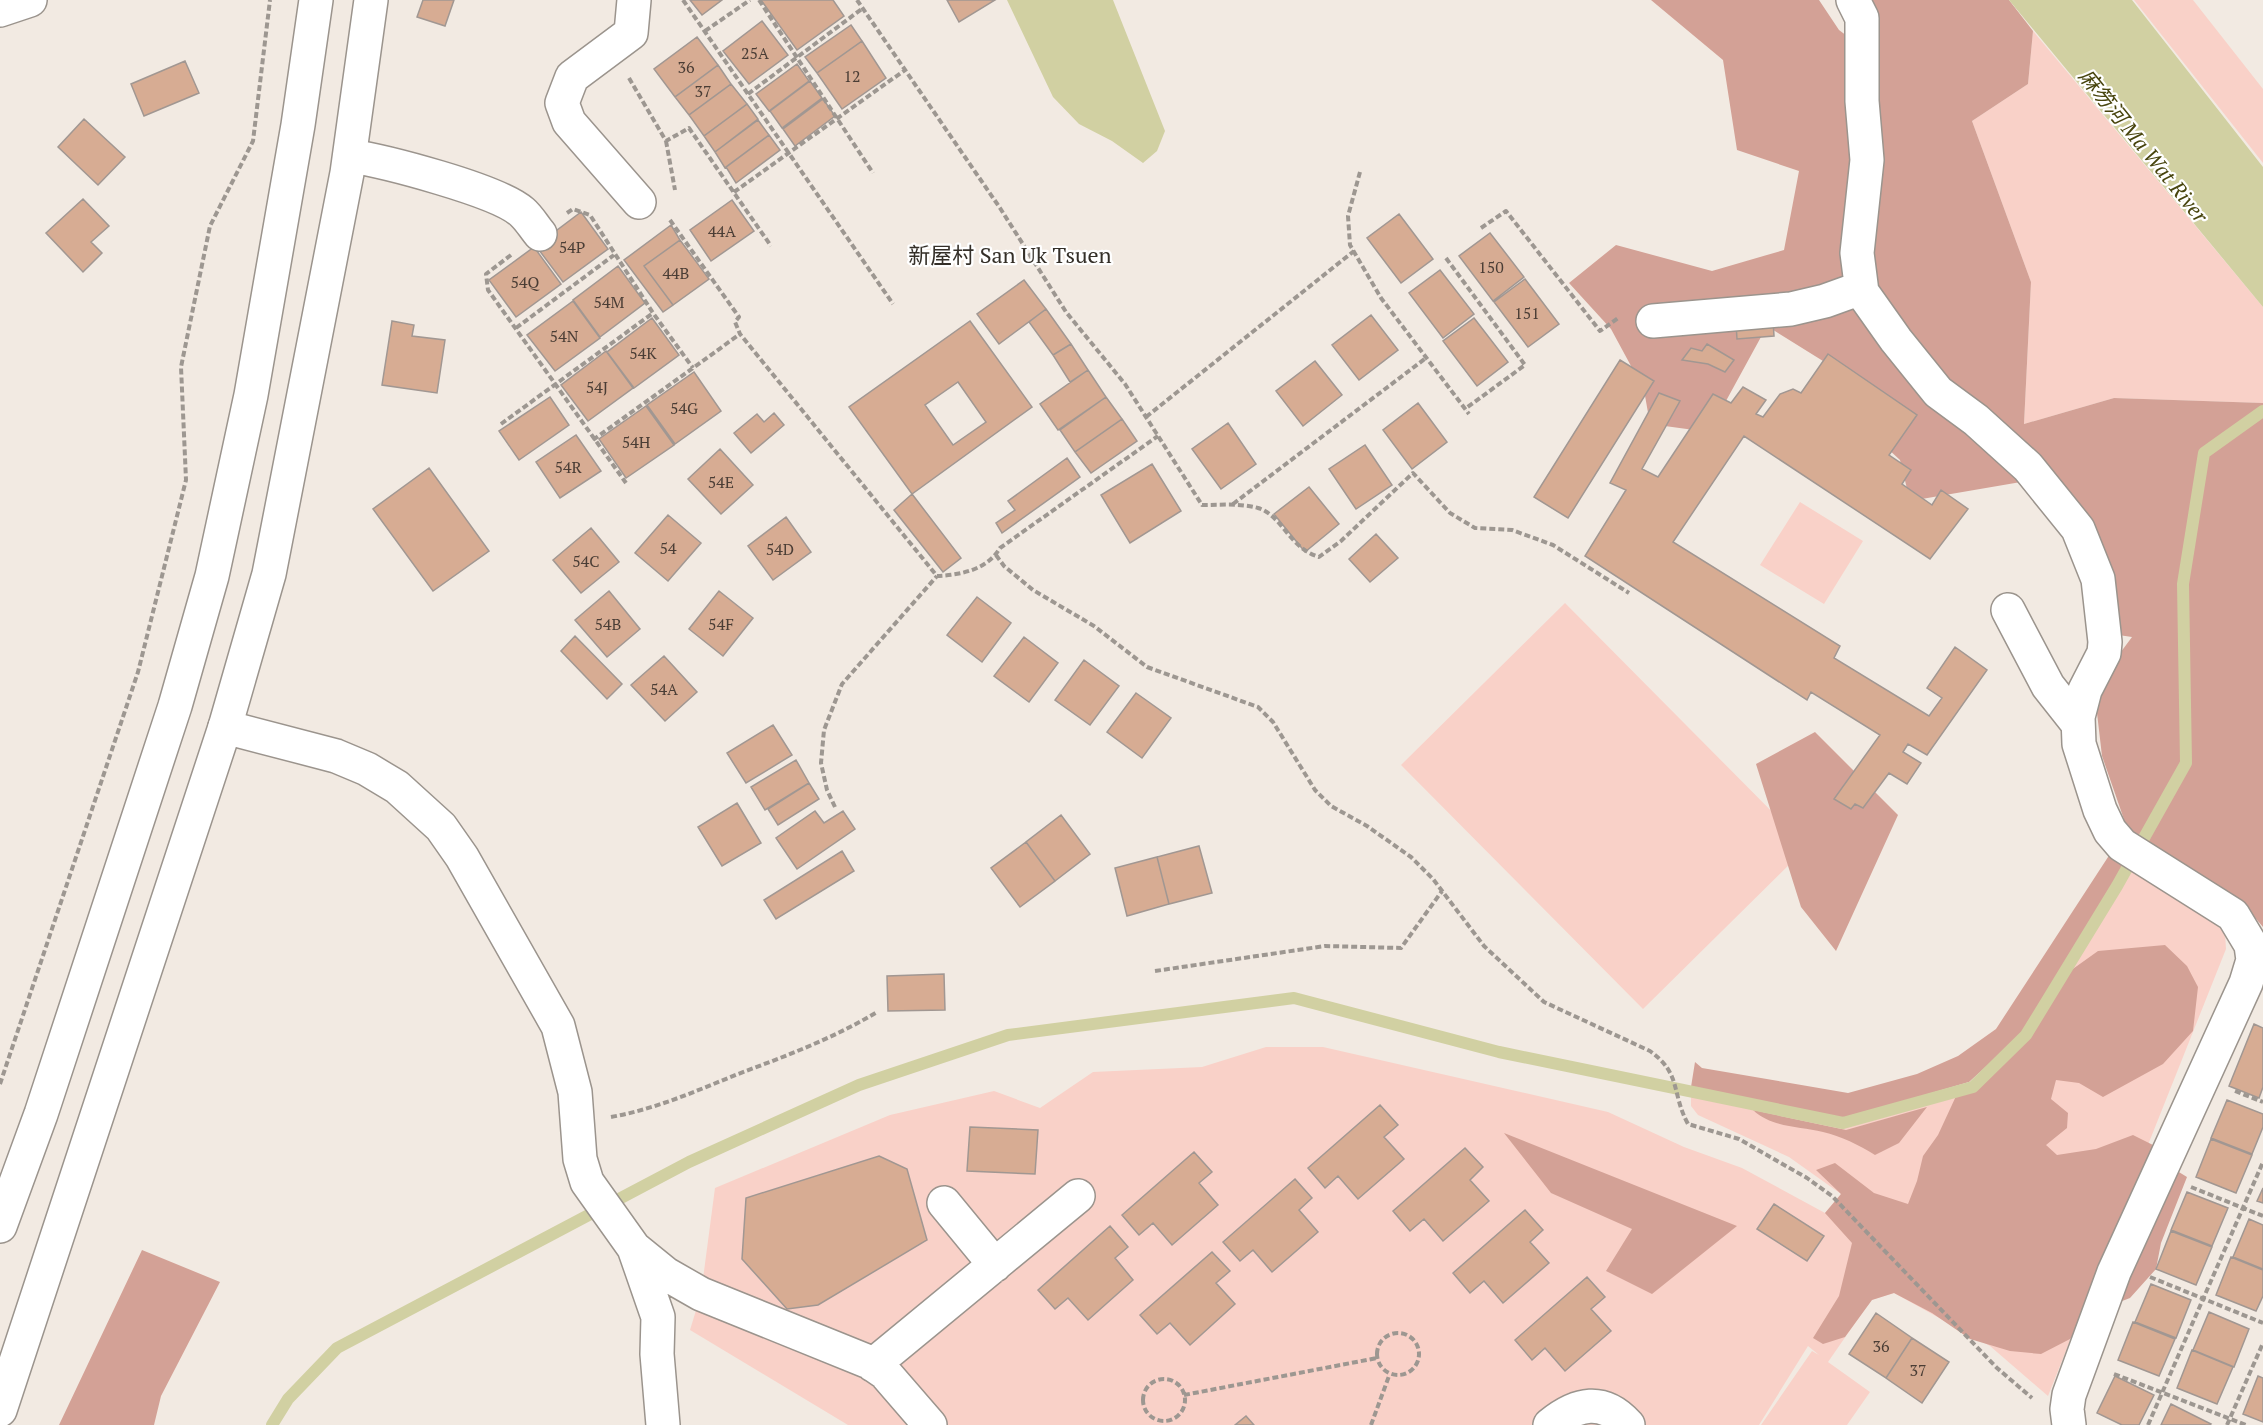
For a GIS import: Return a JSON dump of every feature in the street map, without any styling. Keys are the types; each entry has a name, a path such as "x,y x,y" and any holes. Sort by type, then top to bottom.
{"main road":[{"path":"0,10 30,0"},
{"path":"0,1226 41,1114 176,706 212,576 251,395 298,125 316,0"},
{"path":"0,1410 225,727 269,574 350,156 372,0"},
{"path":"634,0 631,33 572,77 562,103 569,122 639,202"},
{"path":"1853,0 1862,18 1862,101 1867,160 1857,253 1861,288 1896,340 1938,392 1976,420 2028,467 2078,529 2098,579 2105,642 2104,653 2085,690 2078,724 2079,744 2100,810 2110,831 2122,845 2233,915 2257,950 2246,982 2114,1272 2069,1395 2069,1422"},
{"path":"350,156 376,160 496,197 522,212 540,234"},
{"path":"1653,321 1791,309 1825,301 1861,288"},
{"path":"2008,610 2048,686 2078,724"},
{"path":"225,727 336,756 367,769 397,786 441,827 462,857 558,1026 575,1092 589,1124 580,1159 587,1182 634,1248 666,1274 701,1294 873,1365 885,1373 930,1425"},
{"path":"873,1365 1078,1196"},
{"path":"944,1203 994,1265"},
{"path":"634,1248 658,1317 657,1354 663,1425"},
{"path":"1550,1425 1567,1411 1593,1405 1616,1412 1628,1425"}],"path":[{"path":"0,1084 141,661 186,480 181,367 210,226 253,141 270,0"},
{"path":"683,0 893,304"},
{"path":"705,31 750,0"},
{"path":"759,0 873,173"},
{"path":"857,0 1000,208 1066,312 1125,384 1202,505 1259,508 1272,517 1304,552 1319,557 1341,541 1413,473 1450,513 1475,528 1512,530 1553,545 1629,593"},
{"path":"748,94 863,8"},
{"path":"621,40 622,64 666,141 676,194"},
{"path":"734,192 905,70"},
{"path":"666,141 688,128 771,246"},
{"path":"1360,172 1348,216 1350,245 1382,298 1469,414"},
{"path":"639,202 672,221 738,317 735,322 740,334 937,576"},
{"path":"626,483 593,440 557,384 488,290 486,274 573,209 590,214 652,313 693,368"},
{"path":"1481,228 1506,211 1600,331 1616,319"},
{"path":"672,221 675,212"},
{"path":"1146,417 1354,251"},
{"path":"516,328 614,255"},
{"path":"1446,258 1525,365 1465,409"},
{"path":"501,424 652,313"},
{"path":"593,440 740,334"},
{"path":"1232,505 1426,358"},
{"path":"835,807 827,789 821,763 824,730 842,684 937,576 960,574 982,566 996,555 1000,548 1158,436"},
{"path":"996,555 1004,566 1034,590 1094,626 1147,667 1258,707 1273,722 1315,790 1331,806 1367,826 1411,857 1442,891 1484,946 1544,1002 1650,1051 1665,1062 1672,1072 1688,1124 1739,1139 1807,1178 1832,1196 1996,1368 2048,1412 2069,1422"},
{"path":"1155,971 1324,946 1401,948 1442,891"},
{"path":"589,1124 656,1107 807,1047 854,1026 877,1012"},
{"path":"2148,1425 2263,1162"},
{"path":"2184,1184 2263,1216"},
{"path":"2146,1276 2263,1323"},
{"path":"1396,1333 1410,1337 1418,1349 1414,1368 1402,1375 1384,1370 1377,1358 1377,1351 1384,1339 1396,1333"},
{"path":"2227,1425 2263,1343"},
{"path":"1184,1395 1377,1358"},
{"path":"2108,1371 2246,1425"},
{"path":"1371,1425 1389,1376"},
{"path":"1170,1379 1182,1388 1184,1395 1185,1401 1180,1413 1168,1420 1155,1419 1143,1403 1145,1390 1156,1380 1170,1379"}],"shaded area":[{"path":"1651,0 1819,0 1839,30 1879,60 1873,0 2009,0 2033,31 2028,84 1972,121 2031,282 2024,424 2114,398 2263,403 2263,927 2246,907 2127,828 2102,756 2095,696 2109,668 2132,637 2098,632 2086,550 2039,479 1910,501 1900,460 1833,398 1823,361 1767,326 1709,432 1650,424 1644,390 1611,329 1569,283 1616,245 1712,271 1784,250 1799,171 1737,150 1723,60"},
{"path":"2134,0 2193,0 2263,89 2263,163"},
{"path":"2033,31 2263,307 2263,403 2114,398 2024,424 2031,282 1972,121 2028,84"},
{"path":"1800,502 1863,541 1824,604 1760,565"},
{"path":"1565,603 1807,847 1643,1009 1401,765"},
{"path":"1815,732 1898,815 1836,951 1801,907 1756,764"},
{"path":"2110,854 2125,869 2022,1034 1969,1082 1843,1119 1691,1087 1695,1062 1702,1068 1848,1093 1917,1074 1958,1056 1996,1029"},
{"path":"2131,871 2201,910 2225,933 2226,949 2048,1396 1990,1346 1894,1293 1871,1300 1828,1362 1870,1392 1847,1425 1761,1425 1812,1351 1819,1355 1808,1346 1759,1425 848,1425 690,1330 701,1294 715,1188 890,1115 994,1091 1040,1108 1093,1072 1202,1067 1266,1047 1323,1047 1608,1112 1684,1147 1742,1168 1825,1213 1841,1194 1789,1157 1698,1115 1691,1106 1691,1096 1844,1125 1974,1088 2028,1036"},
{"path":"2165,945 2187,966 2198,987 2193,1031 2163,1064 2103,1097 2079,1083 2056,1080 2051,1099 2068,1113 2067,1128 2046,1145 2057,1155 2096,1149 2133,1135 2155,1146 2169,1166 2187,1177 2161,1243 2156,1269 2130,1298 2091,1313 2070,1339 2041,1354 2010,1351 1970,1339 1932,1313 1894,1293 1872,1300 1845,1337 1823,1344 1813,1338 1839,1296 1852,1243 1825,1213 1841,1194 1816,1170 1835,1163 1874,1193 1908,1204 1923,1156 1938,1135 1957,1094 1976,1089 2029,1037 2070,971 2098,951"},
{"path":"1927,1107 1899,1143 1875,1155 1836,1136 1786,1126 1760,1116 1753,1110 1846,1130"},
{"path":"1504,1133 1737,1226 1652,1294 1606,1271 1632,1229 1551,1193"},
{"path":"142,1250 220,1282 161,1396 154,1425 59,1425"}],"water":[{"path":"1007,0 1113,0 1165,131 1157,151 1143,163 1112,141 1079,124 1053,97"},
{"name":"麻笏河 Ma Wat River","path":"2009,0 2132,0 2263,167 2263,307"}],"building":[{"path":"423,0 454,0 445,26 417,17"},
{"path":"690,0 722,0 702,15"},
{"path":"761,0 833,0 844,16 797,50"},
{"path":"947,0 995,0 959,22"},
{"path":"762,21 788,55 749,84 723,51"},
{"path":"851,25 862,41 817,73 805,57"},
{"path":"697,37 718,65 675,97 654,69"},
{"path":"862,41 886,78 842,109 817,73"},
{"path":"185,61 199,93 144,116 131,84"},
{"path":"797,64 809,81 769,111 756,94"},
{"path":"718,65 731,84 689,115 675,97"},
{"path":"810,81 822,98 782,128 770,111"},
{"path":"731,84 747,104 704,136 689,115"},
{"path":"823,99 835,116 795,146 783,129"},
{"path":"747,104 758,119 715,152 704,136"},
{"path":"84,119 125,157 98,185 58,147"},
{"path":"758,120 769,135 725,168 715,152"},
{"path":"769,135 780,150 736,183 726,167"},
{"path":"83,199 109,226 91,242 102,253 83,272 46,233"},
{"path":"732,200 754,231 711,261 690,230"},
{"path":"581,212 608,249 563,282 536,246"},
{"path":"1399,214 1433,259 1401,283 1367,238"},
{"path":"671,225 680,240 644,266 673,305 663,312 624,260"},
{"path":"1490,233 1524,277 1493,301 1459,256"},
{"path":"680,240 709,279 673,305 644,266"},
{"path":"534,247 561,284 516,317 489,280"},
{"path":"618,266 645,303 600,337 573,300"},
{"path":"1440,270 1474,314 1443,338 1409,293"},
{"path":"1525,279 1559,324 1528,347 1494,302"},
{"path":"1024,280 1046,309 999,344 977,314"},
{"path":"573,301 600,338 555,371 527,335"},
{"path":"1046,309 1071,344 1053,355 1029,322"},
{"path":"1371,315 1398,350 1359,380 1332,345"},
{"path":"652,318 679,355 634,388 607,352"},
{"path":"1474,318 1508,362 1477,386 1443,341"},
{"path":"1773,320 1774,336 1737,339 1736,324"},
{"path":"392,321 414,325 412,336 445,340 437,393 382,385"},
{"path":"970,321 1032,407 912,494 849,407","holes":["958,382 986,422 953,445 925,405"]},
{"path":"1071,344 1088,370 1070,382 1053,355"},
{"path":"1707,344 1734,360 1725,372 1708,364 1682,360 1691,348 1702,351"},
{"path":"606,351 633,388 588,421 561,385"},
{"path":"1828,354 1917,415 1889,455 1911,470 1902,484 1932,505 1941,490 1968,509 1930,559 1744,436 1673,542 1840,646 1834,658 1929,716 1942,698 1927,688 1955,647 1987,670 1927,755 1908,744 1903,752 1921,763 1907,784 1889,773 1863,808 1855,804 1851,809 1834,799 1880,735 1811,692 1807,700 1585,556 1626,490 1610,483 1659,393 1680,401 1642,469 1658,477 1713,394 1731,403 1743,387 1766,400 1756,414 1763,417 1780,394 1793,389 1801,393"},
{"path":"1620,360 1654,381 1568,518 1534,497"},
{"path":"1315,361 1342,395 1303,426 1276,391"},
{"path":"1088,370 1106,397 1058,430 1040,404"},
{"path":"694,372 721,411 675,444 647,405"},
{"path":"550,397 569,425 519,460 499,431"},
{"path":"1106,397 1122,419 1075,452 1060,430"},
{"path":"1418,403 1447,442 1412,469 1383,430"},
{"path":"646,406 674,445 626,478 599,439"},
{"path":"774,413 784,425 751,453 734,433 757,414 764,422"},
{"path":"1122,419 1137,441 1091,473 1075,452"},
{"path":"1228,423 1256,464 1221,489 1192,449"},
{"path":"576,435 601,471 560,498 536,462"},
{"path":"1365,445 1392,485 1356,509 1329,469"},
{"path":"720,449 753,485 721,514 688,479"},
{"path":"1067,458 1080,477 1002,533 996,523 1015,510 1008,501"},
{"path":"1152,464 1181,511 1130,543 1101,495"},
{"path":"429,468 489,551 433,591 373,509"},
{"path":"1309,487 1339,524 1305,552 1274,514"},
{"path":"912,494 961,558 943,572 894,510"},
{"path":"668,515 701,543 668,581 635,553"},
{"path":"786,517 811,552 773,580 748,546"},
{"path":"591,528 619,562 581,593 553,560"},
{"path":"1376,534 1398,558 1370,582 1349,559"},
{"path":"609,591 640,629 607,657 575,620"},
{"path":"719,591 753,618 723,656 689,629"},
{"path":"977,597 1011,623 982,662 947,635"},
{"path":"575,636 622,684 607,699 561,651"},
{"path":"1024,637 1058,663 1029,702 994,676"},
{"path":"664,656 697,692 665,721 631,685"},
{"path":"1084,660 1119,686 1090,725 1055,700"},
{"path":"1136,693 1171,718 1142,758 1107,732"},
{"path":"773,725 792,755 746,783 727,753"},
{"path":"796,760 809,783 765,810 751,787"},
{"path":"809,783 819,799 778,825 768,809"},
{"path":"737,803 761,843 722,866 698,827"},
{"path":"815,811 824,823 843,811 855,829 797,869 776,838"},
{"path":"1061,815 1090,854 1055,881 1026,842"},
{"path":"1026,842 1055,881 1020,907 991,868"},
{"path":"1199,846 1212,893 1169,904 1157,857"},
{"path":"842,851 854,871 776,919 764,900"},
{"path":"1157,857 1169,904 1127,916 1115,868"},
{"path":"944,974 945,1010 888,1011 887,976"},
{"path":"2254,1024 2263,1028 2263,1087 2259,1098 2229,1086"},
{"path":"2227,1100 2263,1114 2263,1127 2252,1154 2211,1138"},
{"path":"1380,1105 1398,1125 1384,1137 1404,1159 1358,1199 1338,1176 1325,1188 1308,1168"},
{"path":"970,1127 1038,1130 1035,1174 967,1171"},
{"path":"2211,1139 2252,1155 2236,1193 2196,1177"},
{"path":"1465,1148 1483,1167 1470,1180 1489,1201 1443,1241 1424,1219 1410,1231 1393,1211"},
{"path":"1194,1152 1212,1172 1199,1183 1218,1205 1172,1245 1153,1223 1139,1235 1122,1215"},
{"path":"879,1156 907,1169 927,1240 818,1305 787,1309 742,1259 746,1198"},
{"path":"1295,1179 1312,1198 1299,1210 1318,1232 1272,1272 1253,1250 1240,1261 1223,1242"},
{"path":"2263,1188 2263,1203 2257,1201"},
{"path":"2187,1192 2228,1208 2212,1246 2171,1230"},
{"path":"1774,1204 1824,1236 1807,1261 1757,1229"},
{"path":"1525,1210 1543,1230 1530,1242 1549,1263 1503,1303 1484,1281 1470,1293 1453,1273"},
{"path":"2249,1219 2263,1225 2263,1269 2233,1257"},
{"path":"1110,1226 1128,1247 1115,1258 1133,1280 1088,1320 1068,1298 1055,1309 1038,1290"},
{"path":"2171,1231 2212,1247 2196,1285 2156,1269"},
{"path":"1212,1252 1230,1271 1216,1283 1235,1304 1190,1345 1170,1323 1157,1334 1140,1315"},
{"path":"2231,1257 2263,1270 2263,1296 2256,1311 2216,1295"},
{"path":"1587,1277 1605,1297 1591,1309 1611,1331 1565,1371 1545,1348 1532,1360 1515,1340"},
{"path":"2151,1284 2191,1300 2176,1338 2135,1322"},
{"path":"2209,1312 2249,1329 2234,1367 2193,1350"},
{"path":"1876,1313 1912,1338 1886,1378 1849,1354"},
{"path":"2133,1322 2175,1339 2159,1376 2118,1360"},
{"path":"1912,1338 1949,1362 1922,1403 1886,1378"},
{"path":"2192,1350 2233,1367 2217,1404 2177,1388"},
{"path":"2115,1376 2154,1395 2139,1425 2122,1425 2097,1413"},
{"path":"2258,1376 2263,1378 2263,1422 2243,1414"},
{"path":"2171,1404 2211,1424 2161,1425"},
{"path":"1246,1416 1254,1425 1235,1425"}],"waterway":[{"path":"272,1425 288,1399 337,1348 689,1162 859,1085 1008,1035 1294,998 1499,1052 1843,1123 1973,1087 2026,1035 2117,886 2186,763 2183,584 2204,453 2263,411"}],"district":[{"name":"新屋村 San Uk Tsuen","path":"1010,255"}]}
